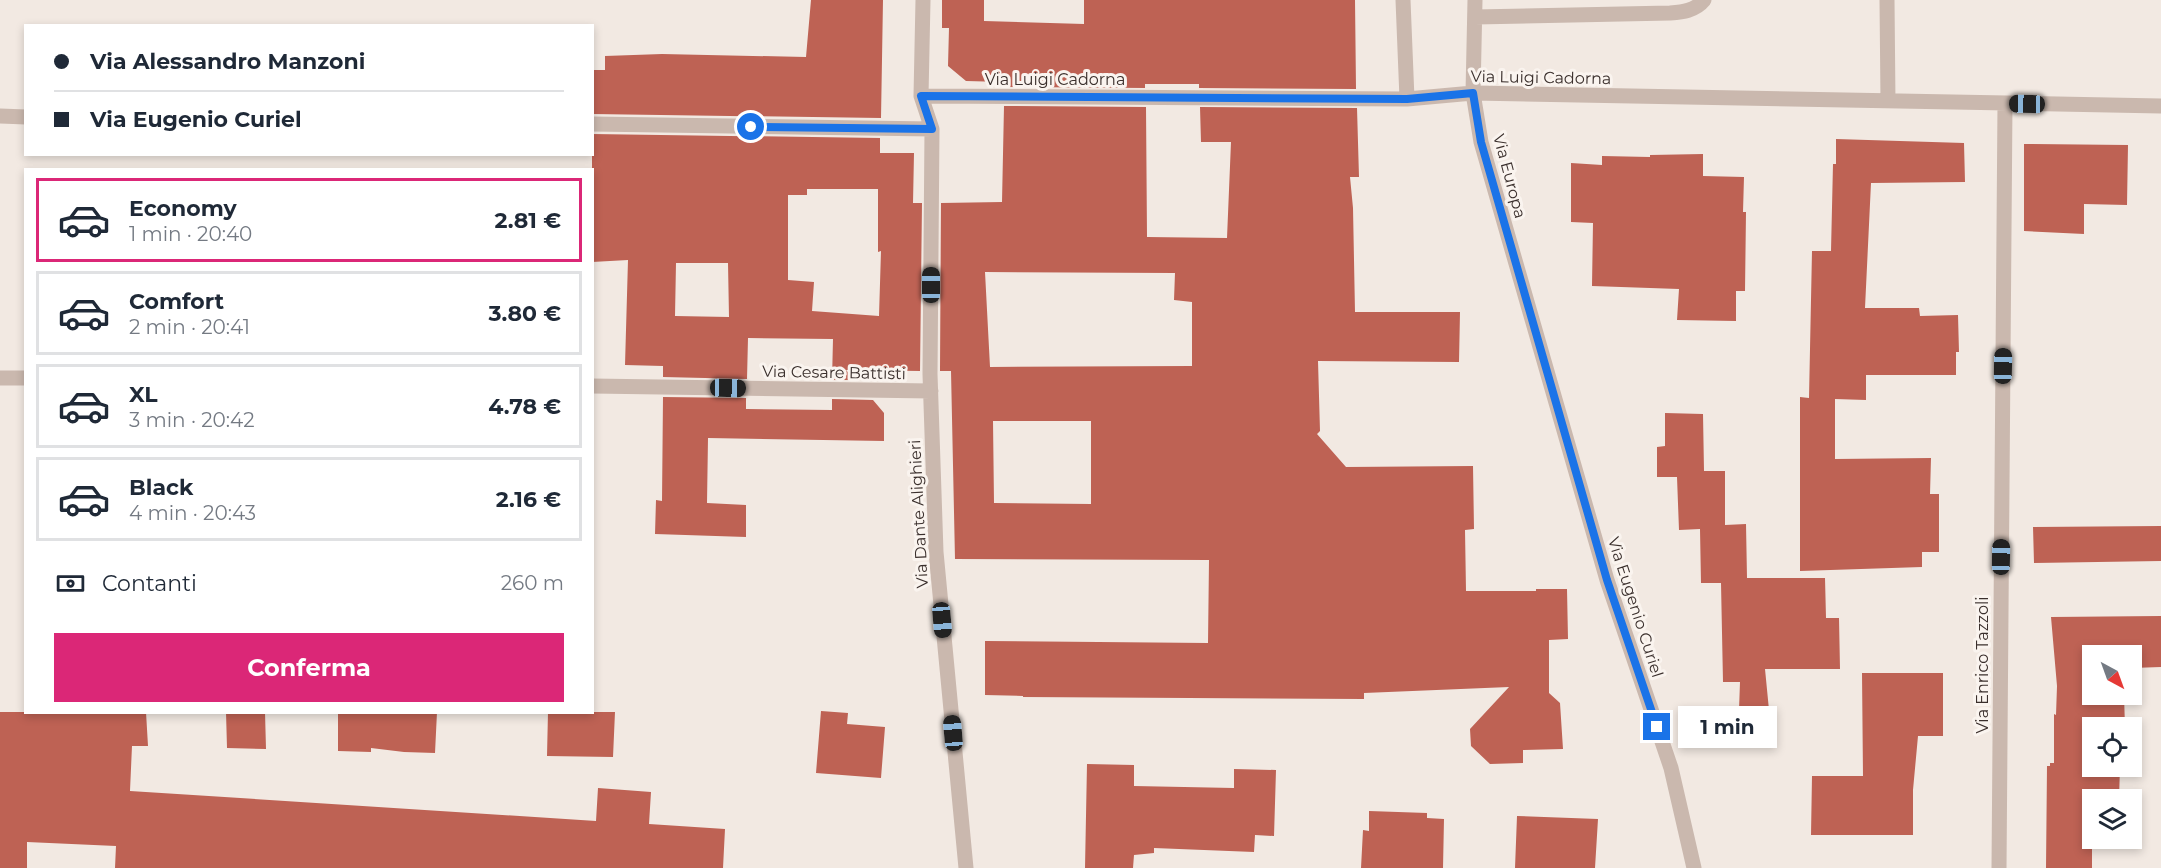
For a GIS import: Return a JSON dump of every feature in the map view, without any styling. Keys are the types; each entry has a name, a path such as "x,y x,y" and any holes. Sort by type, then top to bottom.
{"street":[{"name":"Via Dante Alighieri","path":"923,0 921,96 932,129 930,374 936,552 966,868"},
{"path":"1403,0 1407,99"},
{"name":"Via Europa","path":"1475,0 1473,93 1481,142 1543,356"},
{"path":"1475,17 1670,13 1686,11 1700,5 1704,0"},
{"path":"1887,0 1888,101"},
{"name":"Via Luigi Cadorna","path":"921,96 1407,99 1473,93 2161,106"},
{"name":"Via Enrico Tazzoli","path":"1998,868 2005,103"},
{"path":"0,116 24,117"},
{"path":"594,124 932,129"},
{"name":"Via Eugenio Curiel","path":"1543,356 1607,580 1671,768 1695,868"},
{"path":"0,378 24,378"},
{"name":"Via Cesare Battisti","path":"594,386 931,391"}],"building":[{"path":"811,0 883,0 881,118 594,114 594,70 605,70 605,56 662,54 806,57"},
{"path":"942,0 984,0 984,21 1084,24 1084,0 1355,0 1356,89 1199,88 1199,84 1145,84 1145,88 1004,87 1004,82 966,81 948,66 949,28 942,28"},
{"path":"1004,106 1146,107 1147,237 1227,238 1231,142 1201,142 1200,107 1357,108 1359,177 1350,177 1353,208 1355,312 1460,312 1459,362 1318,361 1320,431 1317,434 1346,467 1473,466 1474,529 1465,530 1466,591 1567,589 1568,639 1549,640 1549,693 1560,703 1563,749 1523,750 1523,763 1490,764 1471,746 1470,729 1509,687 1364,693 1364,699 985,695 985,641 1208,643 1209,560 955,559 951,371 940,371 941,203 1002,202","holes":["985,272 1175,273 1174,300 1192,302 1192,366 990,367","993,421 1091,421 1091,504 994,503"]},
{"path":"594,134 880,138 880,153 914,153 913,203 922,203 920,371 846,370 855,380 832,380 833,339 748,338 747,379 663,377 663,366 625,365 628,260 594,262 592,156 594,156","holes":["807,189 878,189 878,252 881,251 879,316 812,311 814,282 788,280 788,195 807,195","676,263 728,263 729,317 675,316"]},
{"path":"1836,139 1964,143 1965,182 1871,183 1865,308 1919,308 1920,316 1958,315 1959,352 1956,352 1956,375 1866,375 1866,400 1835,399 1835,459 1931,458 1930,494 1939,494 1939,552 1922,552 1922,567 1800,571 1800,397 1809,398 1812,251 1831,251 1833,164 1836,164"},
{"path":"2024,144 2128,145 2127,205 2084,204 2084,234 2024,231"},
{"path":"1703,154 1703,176 1744,177 1745,291 1736,291 1736,321 1677,320 1679,289 1592,286 1593,223 1571,222 1571,163 1602,165 1602,156 1650,157 1650,155"},
{"path":"663,397 746,398 746,409 832,410 832,399 873,400 884,413 884,441 708,438 707,503 746,505 746,537 655,534 656,500 662,501"},
{"path":"1665,413 1703,414 1704,471 1725,471 1725,525 1746,524 1747,578 1825,578 1826,618 1839,618 1840,669 1765,669 1769,710 1739,710 1740,682 1723,682 1721,583 1701,583 1700,529 1679,530 1677,477 1657,477 1657,447 1665,446"},
{"path":"2161,526 2161,561 2034,563 2033,527"},
{"path":"2161,616 2161,667 2142,668 2142,645 2082,645 2082,705 2124,705 2125,717 2082,717 2082,777 2120,777 2119,789 2082,789 2082,849 2092,849 2092,868 2046,868 2047,766 2054,763 2054,714 2056,715 2057,686 2051,617"},
{"path":"1862,673 1943,673 1943,736 1918,736 1913,790 1913,835 1811,835 1812,776 1863,776"},
{"path":"821,711 848,713 847,724 885,727 881,778 816,773"},
{"path":"0,712 146,714 148,746 132,746 130,791 596,821 598,788 651,792 649,824 725,829 723,868 115,868 116,846 27,842 27,868 0,868"},
{"path":"615,712 613,757 547,756 548,714"},
{"path":"226,714 265,714 266,749 227,748"},
{"path":"338,714 437,714 435,753 371,748 371,752 338,751"},
{"path":"1087,764 1134,765 1134,786 1234,788 1234,769 1276,770 1274,836 1255,835 1254,852 1154,848 1154,853 1134,855 1133,868 1085,868"},
{"path":"1369,811 1427,813 1427,818 1444,819 1443,868 1361,868 1363,830 1369,831"},
{"path":"1517,816 1598,819 1595,868 1515,868"}],"route":[{"path":"751,127 932,129 921,96 1407,99 1473,93 1481,142 1607,580 1657,727"}]}
